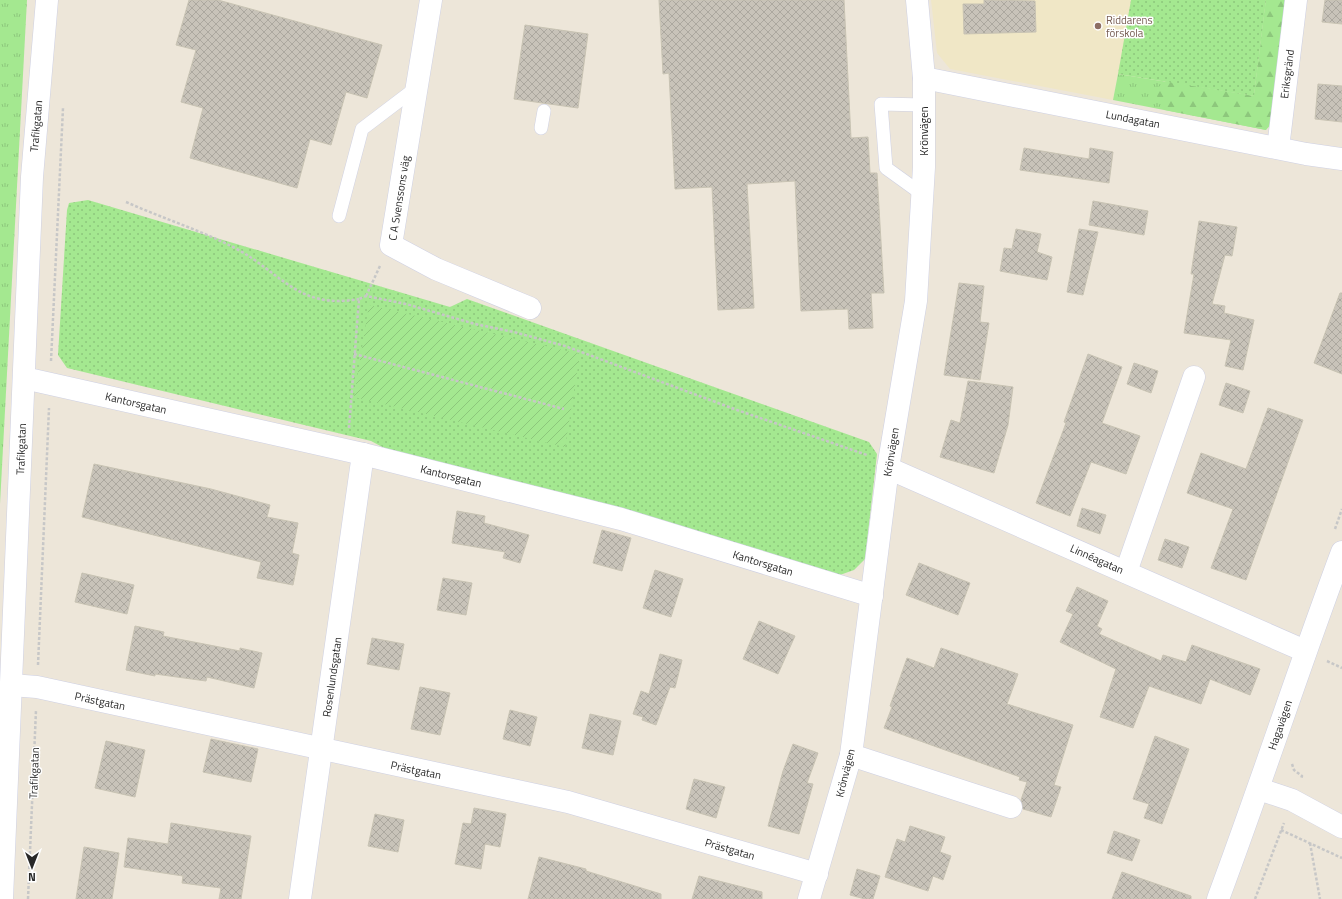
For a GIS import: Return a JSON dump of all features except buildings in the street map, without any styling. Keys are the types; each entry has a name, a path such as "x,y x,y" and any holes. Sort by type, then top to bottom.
{"street":[{"name":"Trafikgatan","path":"2,899 32,178 47,0"},
{"name":"C A Svenssons väg","path":"431,0 391,245 436,269 530,308"},
{"name":"Krönvägen","path":"809,899 851,756 888,468 916,301 922,194 924,78 916,0"},
{"name":"Eriksgränd","path":"1278,148 1296,0"},
{"name":"Lundagatan","path":"924,78 1278,148 1342,159"},
{"path":"1126,572 1194,377"},
{"name":"Kantorsgatan","path":"24,378 355,452 621,519 872,596"},
{"name":"Rosenlundsgatan","path":"300,899 321,750 355,452"},
{"name":"Linnéagatan","path":"888,468 1305,651"},
{"name":"Hagavägen","path":"1218,899 1259,789 1305,651 1342,552"},
{"name":"Prästgatan","path":"11,685 37,687 321,750 568,802 817,874"},
{"path":"851,756 1011,807"},
{"path":"1259,789 1292,800 1342,827"}],"lane":[{"path":"339,216 362,129 416,88"},
{"path":"922,194 886,168 881,104 924,105"},
{"path":"541,128 544,111"}],"path":[{"name":"Trafikgatan","path":"28,899 50,383 64,102"},
{"path":"126,202 236,249 291,287 312,298 328,302 341,303 366,296 406,304 583,351 737,410 870,456 888,468"},
{"path":"366,296 391,245"},
{"path":"355,452 354,354 359,299"},
{"path":"354,354 564,409"},
{"path":"1255,899 1292,800"},
{"path":"1282,830 1342,858"},
{"path":"1310,843 1320,899"}],"shaded area":[{"name":"Riddarens förskola","path":"931,0 1266,0 1254,96 1118,74 1113,100 950,69 937,53"}],"green space":[{"path":"0,0 27,0 0,504"},
{"path":"1131,0 1266,0 1254,96 1118,74"},
{"path":"1266,0 1266,130 1113,100 1118,74 1254,96"},
{"path":"1266,0 1289,0 1273,122 1266,130 1165,110 1154,91 1166,81 1254,96"},
{"path":"88,200 450,307 467,299 869,442 877,454 865,559 854,570 837,576 388,450 371,441 67,368 58,355 67,210 69,203"},
{"path":"369,305 580,354 565,447 354,397"}],"place":[{"name":"Riddarens förskola","path":"1098,26"}]}
